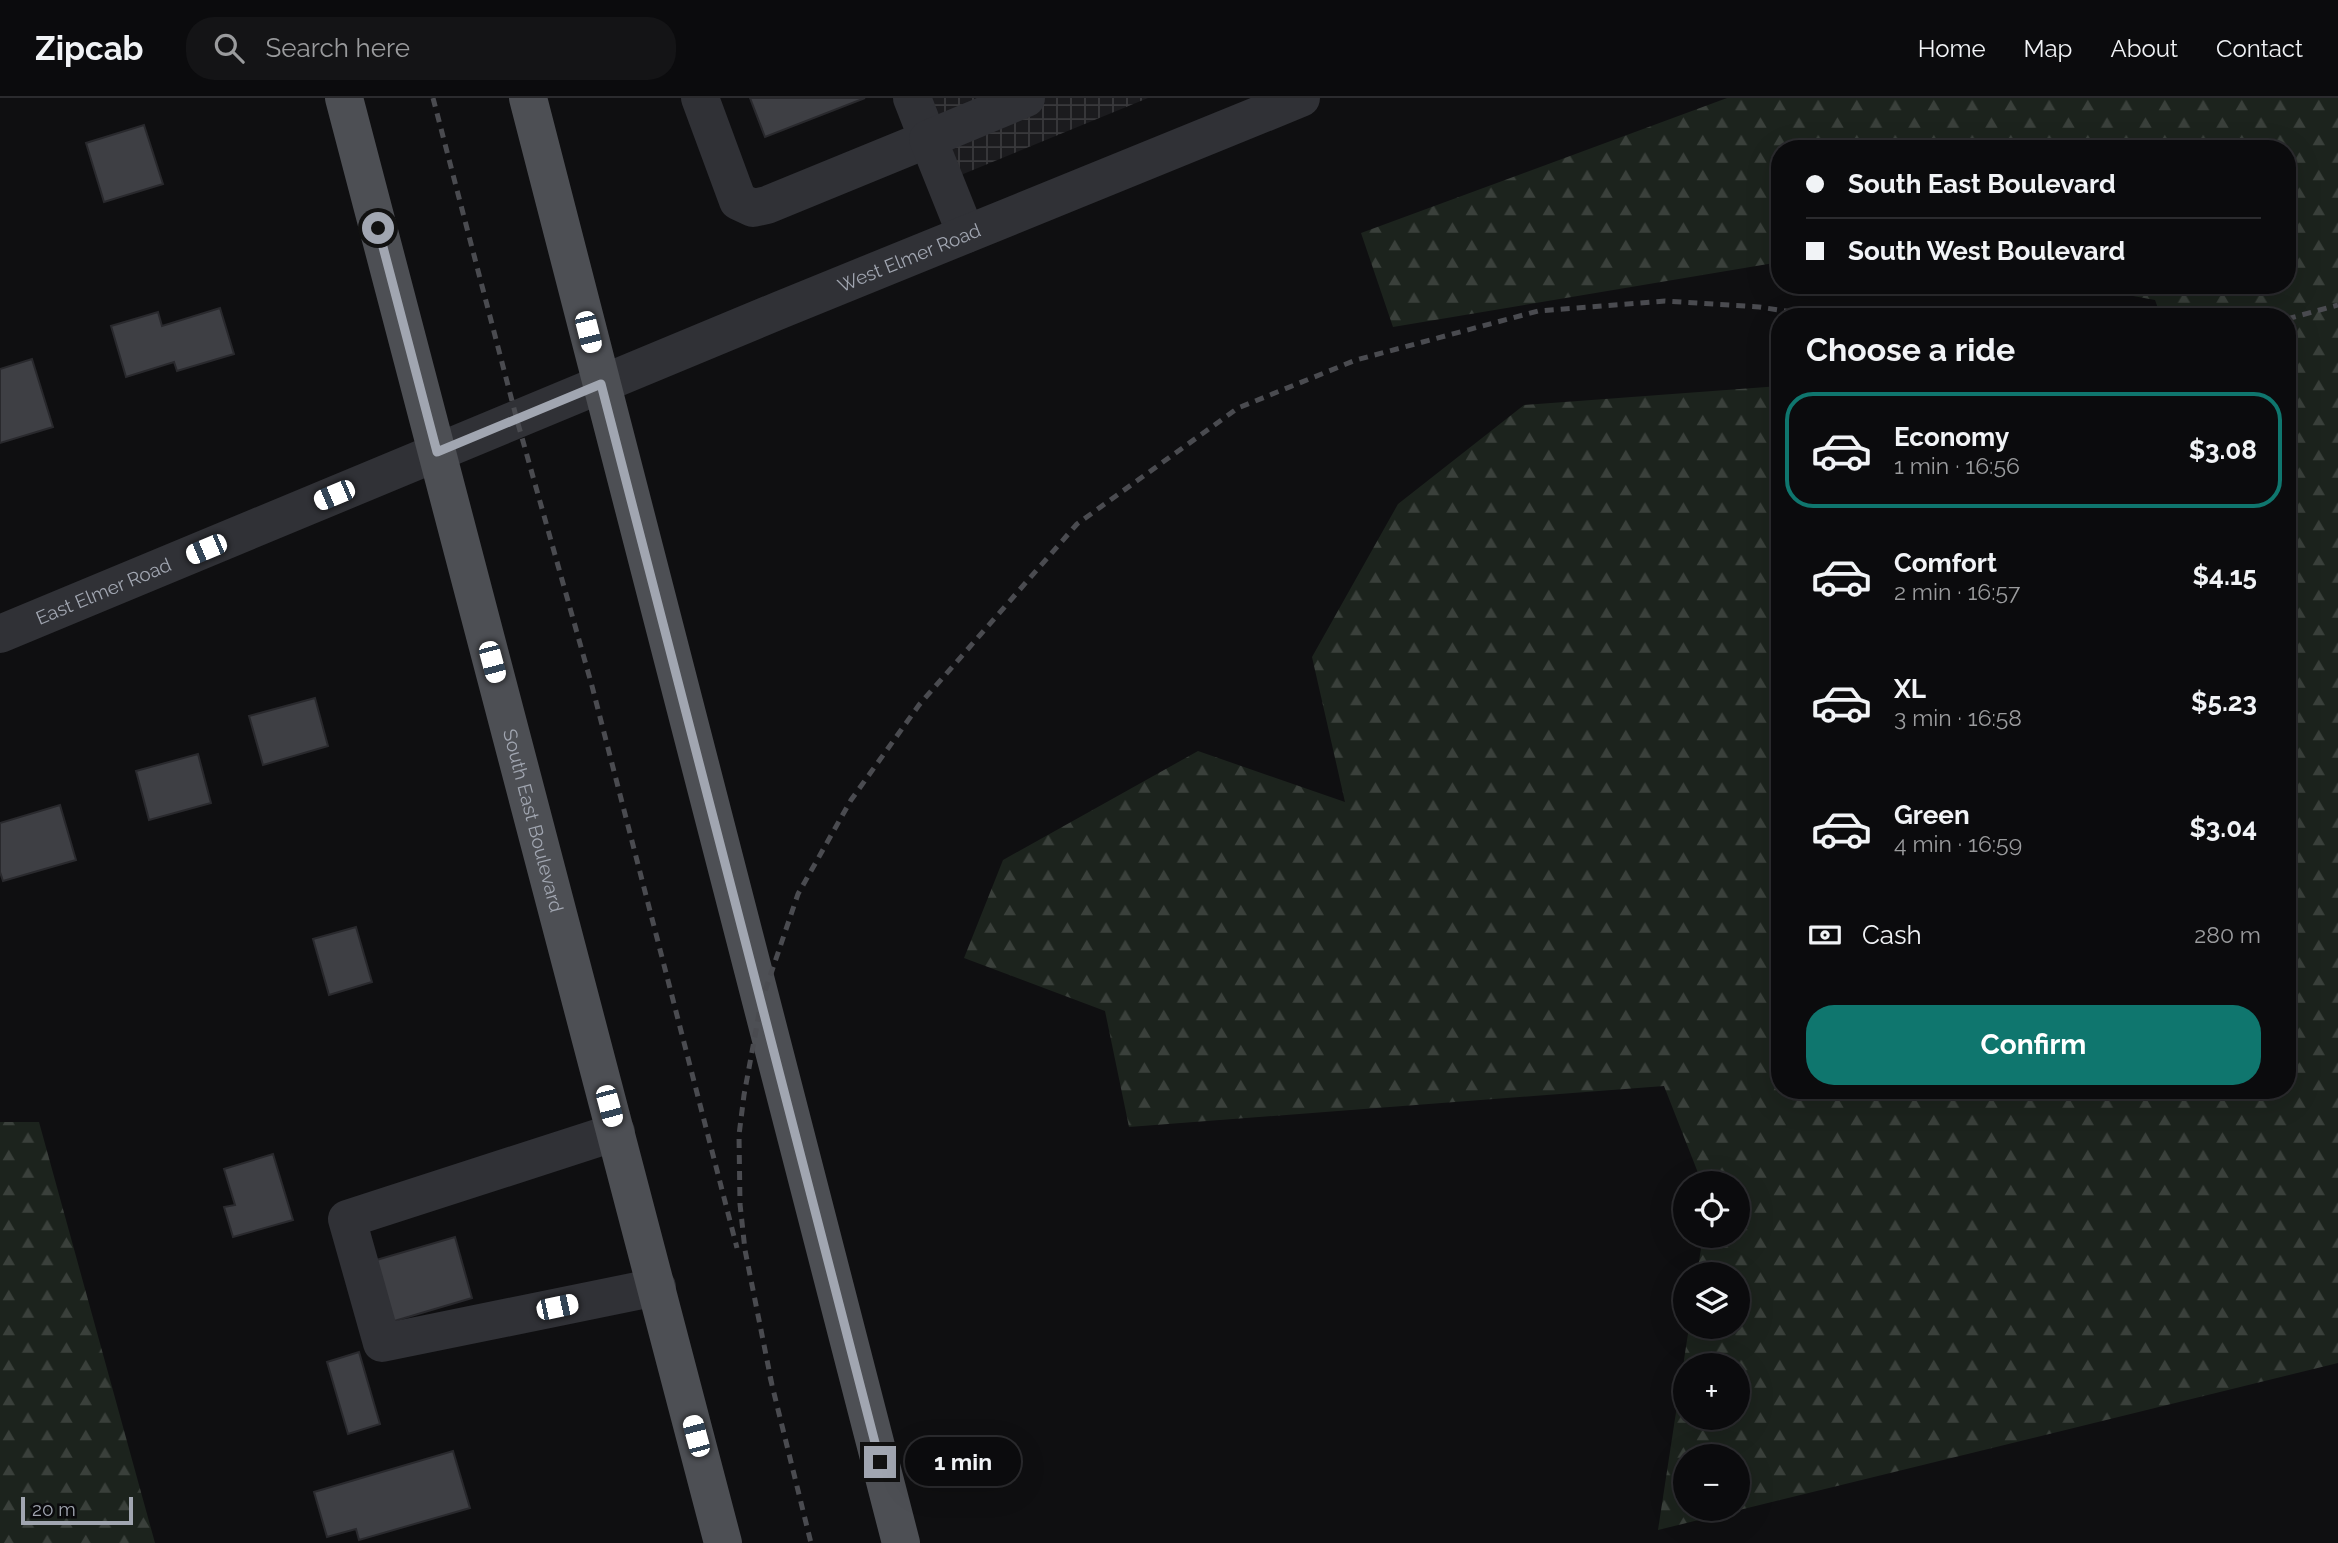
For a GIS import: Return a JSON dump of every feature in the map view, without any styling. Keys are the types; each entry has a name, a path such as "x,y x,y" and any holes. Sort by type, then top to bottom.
{"main road":[{"name":"South East Boulevard","path":"344,98 723,1543"},
{"path":"528,98 901,1543"}],"street":[{"path":"700,98 738,201 753,208 767,205 1026,98"},
{"path":"912,98 966,234"},
{"name":"West Elmer Road","path":"516,419 1301,98"},
{"name":"East Elmer Road","path":"0,635 516,419"},
{"path":"616,1132 347,1219 382,1343 657,1287"}],"shaded area":[{"path":"917,98 1148,98 951,179"}],"green space":[{"path":"1727,98 2338,98 2338,1363 1750,1507 1750,1444 1673,1444 1673,1521 1695,1521 1658,1530 1673,1430 1750,1430 1750,1353 1685,1353 1687,1339 1750,1339 1750,1262 1699,1262 1701,1248 1750,1248 1750,1171 1697,1171 1664,1086 1129,1127 1105,1011 964,958 1003,860 1198,751 1345,802 1312,657 1398,504 1524,405 1771,387 1771,1099 2296,1099 2296,308 2158,308 2155,300 2122,294 2296,294 2296,140 1771,140 1771,264 1393,327 1361,233"},
{"path":"0,1122 39,1122 155,1543 0,1543"}],"building":[{"path":"750,98 865,98 765,137"},
{"path":"144,125 163,184 104,202 86,143"},
{"path":"220,308 234,354 177,371 174,362 126,377 111,326 158,312 162,326"},
{"path":"32,359 53,427 0,443 0,369"},
{"path":"315,698 328,746 263,765 249,716"},
{"path":"198,754 211,803 149,820 136,771"},
{"path":"60,805 76,860 3,881 0,872 0,823"},
{"path":"356,927 372,982 329,995 313,939"},
{"path":"273,1154 293,1220 233,1237 224,1207 235,1205 224,1169"},
{"path":"455,1237 472,1298 391,1322 373,1261"},
{"path":"359,1352 380,1424 348,1434 327,1362"},
{"path":"453,1451 470,1508 359,1540 356,1529 327,1537 314,1492"}],"railway":[{"path":"433,98 517,420 592,686 737,1248"},
{"path":"772,1385 745,1250 740,1204 739,1135 761,1003 798,894 851,800 919,705 1077,524 1238,408 1356,360 1538,311 1665,301 1771,309"},
{"path":"2296,317 2338,305"},
{"path":"770,1377 811,1543"}],"route":[{"path":"378,228 437,452 601,384 880,1462"}]}
